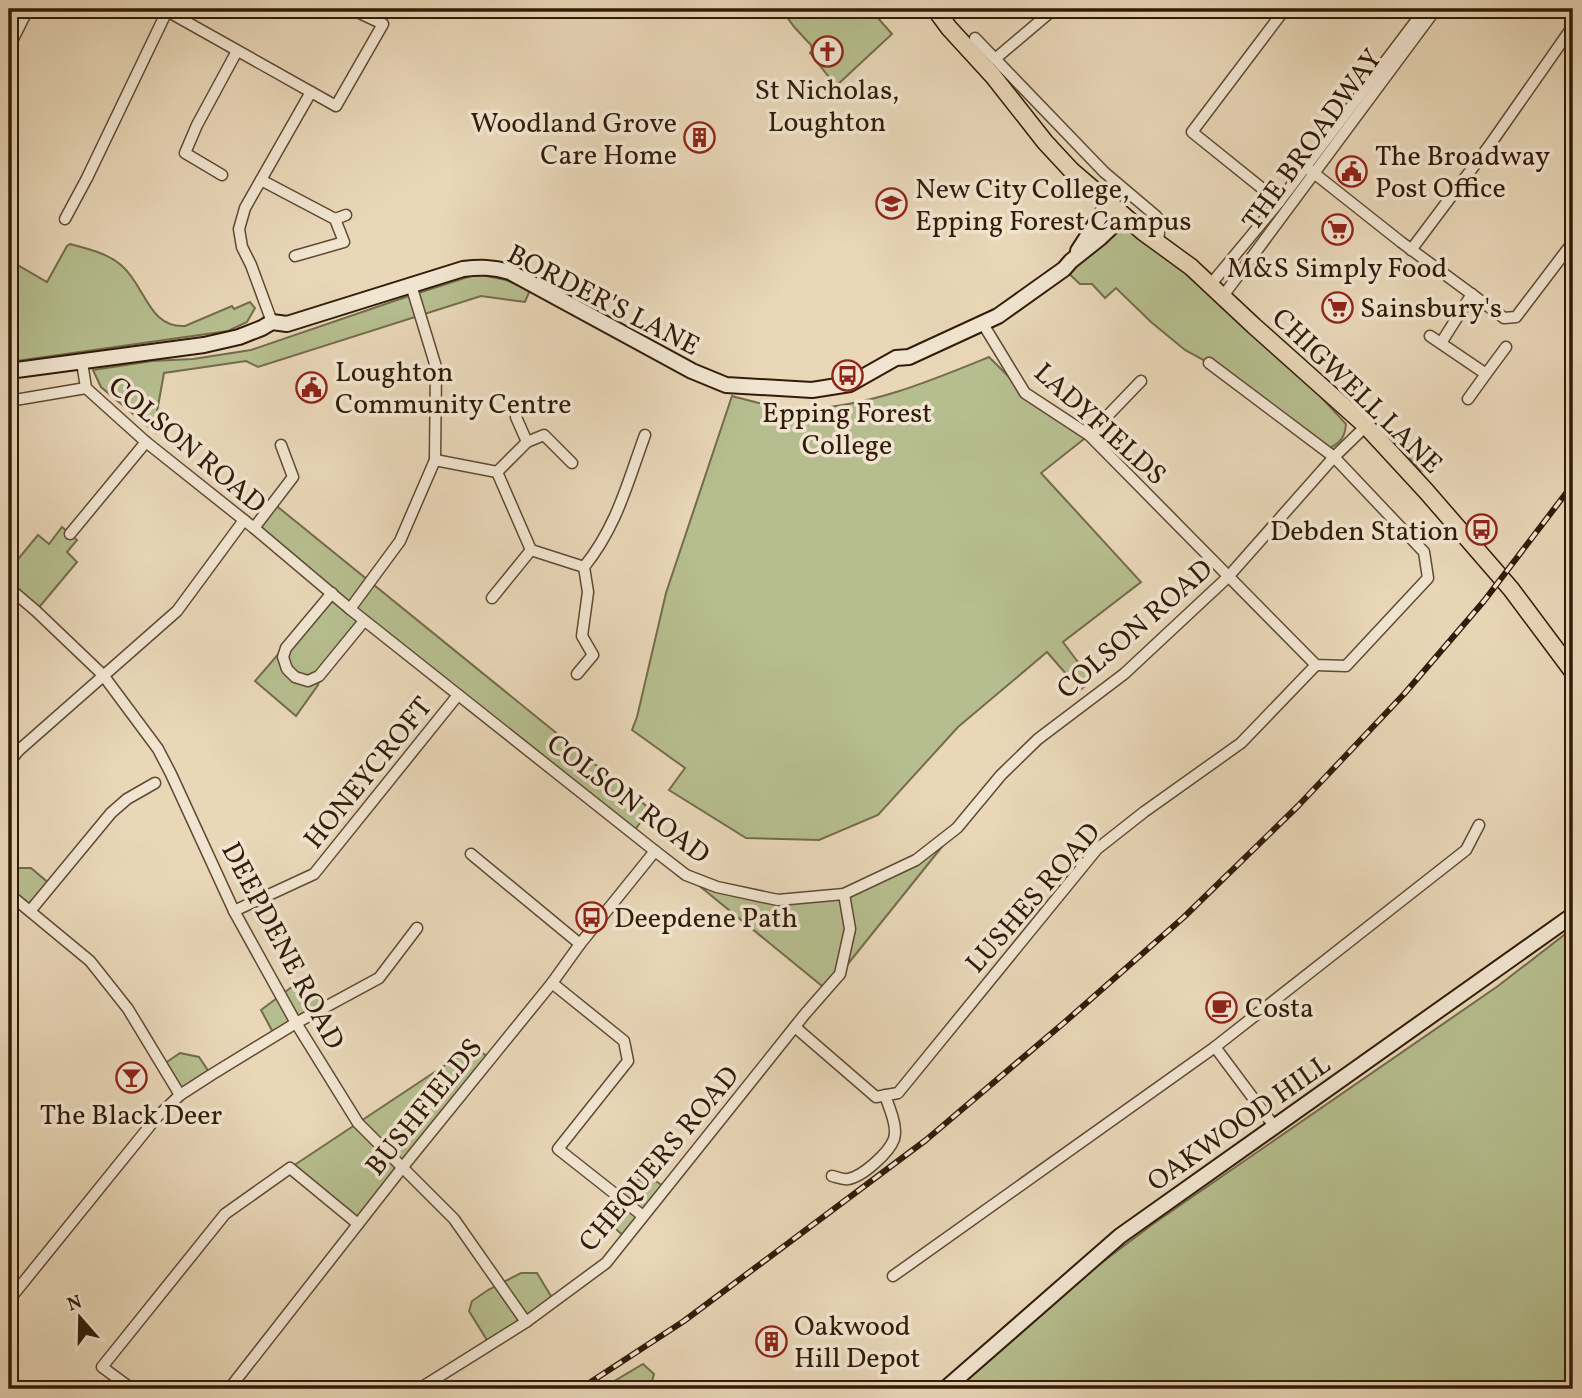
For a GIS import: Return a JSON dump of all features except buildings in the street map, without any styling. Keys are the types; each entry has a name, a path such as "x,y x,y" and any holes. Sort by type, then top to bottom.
{"main road":[{"name":"CHIGWELL LANE","path":"934,9 1071,170 1158,243 1185,261 1366,426 1511,589 1573,672"}],"street":[{"path":"9,47 27,9"},
{"path":"65,219 167,10 336,106 383,24 351,9"},
{"path":"995,60 1054,9"},
{"path":"1279,202 1192,132 1284,9"},
{"name":"THE BROADWAY","path":"1210,284 1279,202 1425,9"},
{"name":"THE BROADWAY","path":"1223,296 1436,9"},
{"path":"1411,250 1489,146 1573,26"},
{"path":"975,38 1104,172 1156,216 1160,221 1158,243"},
{"path":"222,175 185,153 237,51"},
{"path":"272,322 242,247 239,229 245,208 311,92"},
{"path":"1305,166 1411,250 1504,318 1516,317 1573,242"},
{"path":"261,180 335,219 344,242 295,256"},
{"name":"BORDER'S LANE","path":"9,371 204,345 239,337 272,322 287,324 463,269 482,267 510,272 692,371 726,385 812,390 850,384 896,358 909,357 998,316 1064,269 1110,203"},
{"path":"335,219 346,215"},
{"name":"BORDER'S LANE","path":"1071,261 1100,239 1124,215"},
{"path":"350,609 400,541 435,460 436,367 411,285"},
{"path":"1441,343 1472,294"},
{"name":"LADYFIELDS","path":"983,324 1025,393 1089,435 1316,665"},
{"path":"1430,336 1486,374"},
{"path":"1468,399 1506,347"},
{"name":"COLSON ROAD","path":"82,362 86,388 146,442 364,621 654,851 686,875 717,887 778,900 844,894 916,860 957,828 1001,775 1038,739 1124,674 1228,577 1334,457 1366,426"},
{"path":"1209,363 1334,457 1424,552 1428,578 1346,666 1316,665"},
{"path":"1089,435 1141,381"},
{"path":"9,401 86,388"},
{"path":"516,417 527,442"},
{"path":"497,472 527,442 544,435 572,463"},
{"path":"578,674 593,655 582,636 588,592 584,567 599,548 618,512 645,435"},
{"path":"70,534 146,442"},
{"path":"254,528 293,477 281,445"},
{"path":"435,460 497,472"},
{"path":"497,472 531,550 584,567"},
{"path":"9,763 18,751 177,611 244,520"},
{"path":"492,598 531,550"},
{"name":"DEEPDENE ROAD","path":"9,588 103,675 158,749 234,911 296,1023 358,1123 454,1219 526,1322"},
{"path":"331,593 286,648 283,657 287,669 295,677 308,681 320,676 364,621"},
{"name":"LUSHES ROAD","path":"885,1095 898,1093 1097,849 1241,743 1316,665"},
{"name":"HONEYCROFT","path":"234,911 314,874 458,695"},
{"path":"9,741 18,751"},
{"path":"30,911 111,813 127,799 155,783"},
{"path":"893,1276 1214,1047 1466,850 1479,825"},
{"name":"BUSHFIELDS","path":"229,1389 654,851"},
{"path":"471,854 580,944"},
{"path":"9,894 90,961 128,1009 180,1095"},
{"name":"CHEQUERS ROAD","path":"419,1389 526,1322 606,1262 840,974 850,929 844,894"},
{"name":"OAKWOOD HILL","path":"945,1389 1120,1236 1573,915"},
{"path":"9,1300 157,1117 180,1095 296,1023 379,978 417,928"},
{"path":"552,983 624,1041 628,1061 558,1149 643,1216"},
{"path":"795,1027 876,1097 885,1095 894,1125 894,1139 868,1170 845,1180 832,1175"},
{"path":"1214,1047 1274,1126"},
{"path":"132,1389 102,1367 225,1214 290,1168 358,1224"}],"green space":[{"path":"781,9 870,9 892,34 836,86 810,53 811,45"},
{"path":"1109,203 1263,334 1346,424 1340,441 1330,448 1209,363 1185,350 1116,288 1105,298 1092,284 1080,284 1064,269"},
{"path":"70,244 116,261 129,274 155,313 173,325 185,326 232,306 234,309 250,302 255,308 247,322 228,331 9,362 9,260 47,282"},
{"path":"477,274 506,280 530,290 525,302 481,296 258,367 246,361 164,373 156,417 164,424 156,433 101,387 93,370 251,350"},
{"path":"989,357 1025,393 1089,435 1041,473 1141,582 1063,642 1092,681 1080,690 1047,652 958,727 878,815 819,840 746,838 669,790 685,768 632,730 666,593 732,396 787,408 830,407 900,391"},
{"path":"1396,440 1425,449 1433,455 1432,472 1419,469 1394,442"},
{"path":"273,503 650,809 632,834 365,621 320,676 318,685 296,716 255,681 331,593 254,528"},
{"path":"62,527 77,540 67,552 77,562 36,611 9,588 9,570 38,535 49,544"},
{"path":"957,828 827,990 686,875 778,900 844,894 888,875"},
{"path":"12,868 31,868 51,885 30,911 9,894 9,872"},
{"path":"1573,928 1573,1389 945,1389 1032,1315 1153,1224 1498,986"},
{"path":"297,983 310,986 324,1008 275,1036 261,1010"},
{"path":"474,1046 490,1059 358,1224 290,1168"},
{"path":"180,1053 199,1057 211,1075 180,1095 161,1066"},
{"path":"651,1178 666,1188 626,1238 608,1222 607,1209 630,1181"},
{"path":"521,1273 537,1273 554,1301 490,1345 469,1311 472,1301"},
{"path":"643,1364 654,1374 650,1389 601,1389"}],"railway":[{"path":"580,1389 684,1321 926,1140 1184,917 1298,806 1405,693 1484,601 1573,484"}],"place":[{"name":"St Nicholas, Loughton","path":"827,52"},
{"name":"Woodland Grove Care Home","path":"700,138"},
{"name":"The Broadway Post Office","path":"1352,171"},
{"name":"New City College, Epping Forest Campus","path":"892,204"},
{"name":"M&S Simply Food","path":"1337,230"},
{"name":"Sainsbury's","path":"1337,307"},
{"name":"Epping Forest College","path":"847,375"},
{"name":"Loughton Community Centre","path":"312,387"},
{"name":"Debden Station","path":"1482,530"},
{"name":"Deepdene Path","path":"591,917"},
{"name":"Costa","path":"1222,1007"},
{"name":"The Black Deer","path":"131,1077"},
{"name":"Oakwood Hill Depot","path":"771,1341"}]}
